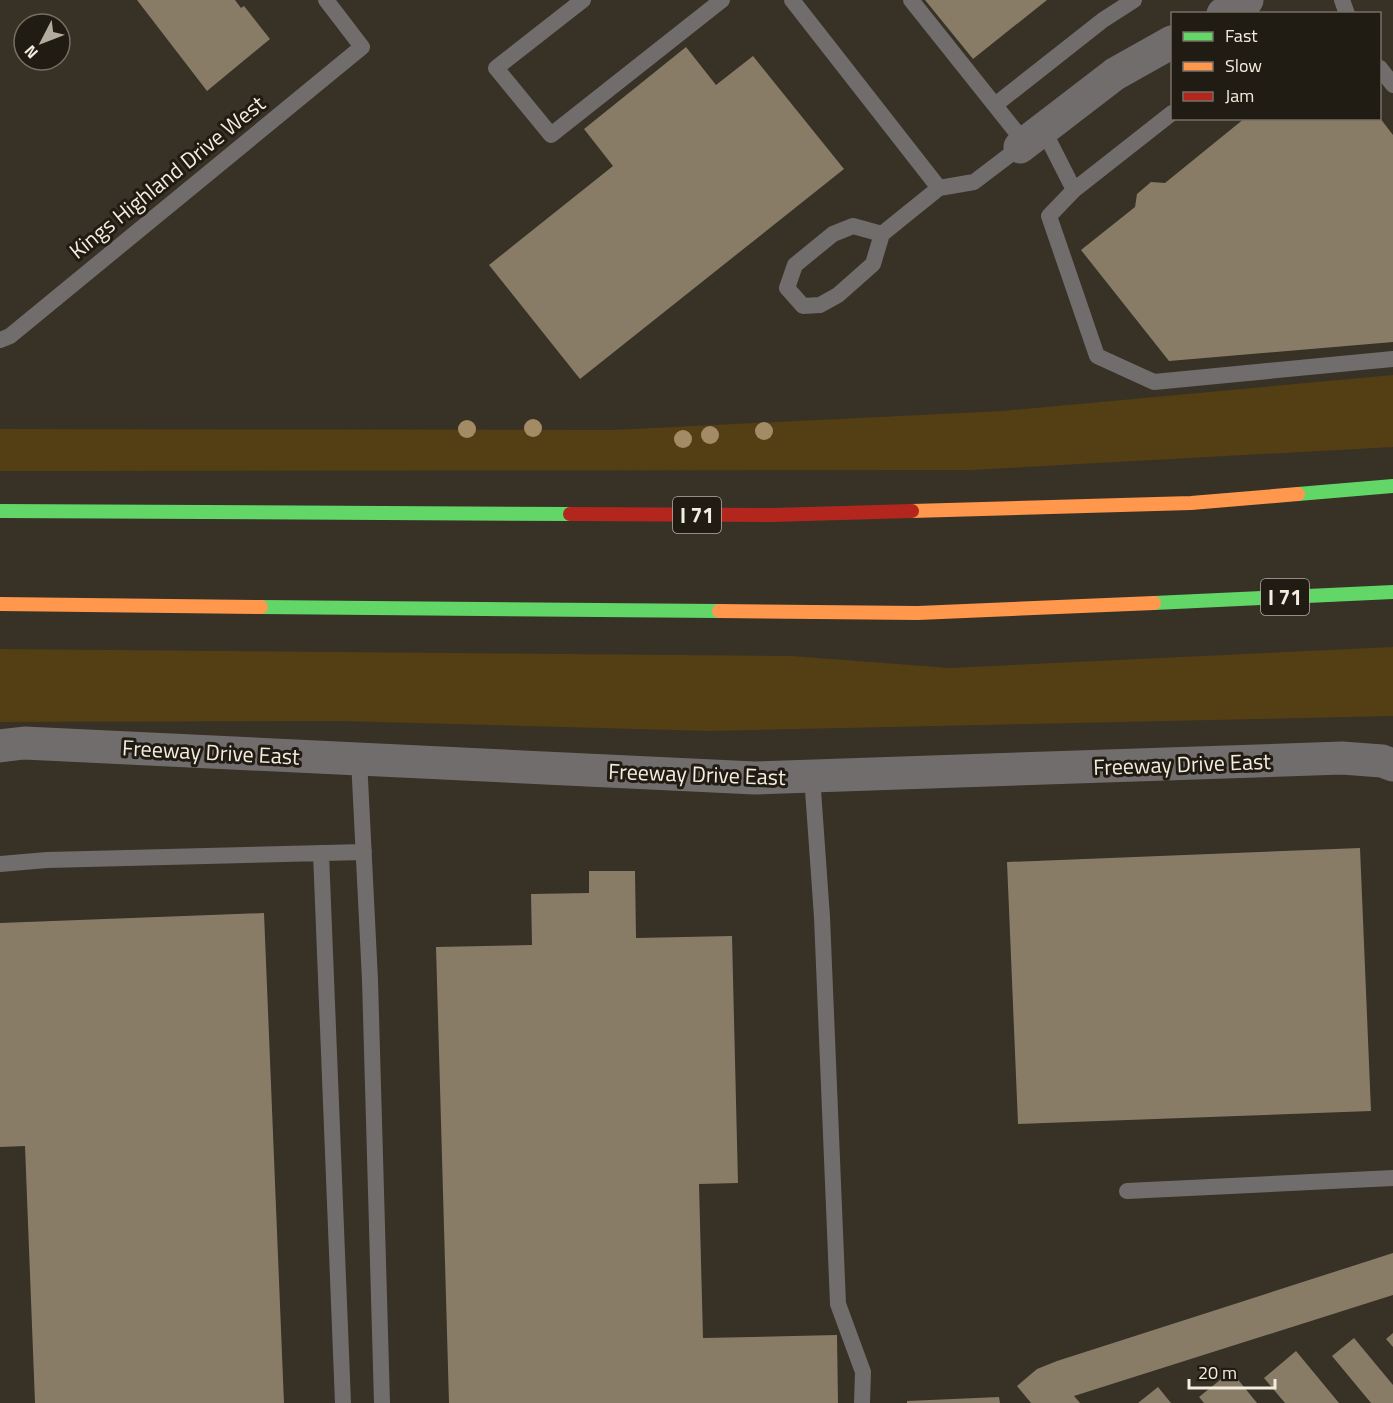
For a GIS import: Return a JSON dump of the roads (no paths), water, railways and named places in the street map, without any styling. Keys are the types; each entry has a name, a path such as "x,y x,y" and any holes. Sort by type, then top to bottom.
{"highway":[{"name":"I 71","path":"0,512 772,515 1191,503 1393,486"},
{"name":"I 71","path":"0,604 918,613 1393,592"}],"street":[{"path":"1226,12 1247,0"},
{"path":"1029,140 1115,74 1171,43"},
{"name":"Freeway Drive East","path":"0,746 24,743 754,778 1342,758 1382,761 1393,765"}],"lane":[{"name":"Kings Highland Drive West","path":"0,340 10,336 362,47 326,0"},
{"path":"583,0 496,68 551,135 722,0"},
{"path":"792,0 939,188"},
{"path":"911,0 995,105 1074,190"},
{"path":"995,105 1102,20 1134,0"},
{"path":"1381,69 1393,85"},
{"path":"1171,114 1074,190 1049,216 1097,356 1154,382 1393,359"},
{"path":"882,234 853,226 833,234 795,265 787,288 803,306 820,304 838,295 873,264 882,234 939,188 974,182 1029,140"},
{"path":"359,759 370,981 382,1403"},
{"path":"812,776 822,917 838,1304 863,1372 862,1403"},
{"path":"0,864 46,860 364,852"},
{"path":"321,853 343,1403"},
{"path":"1127,1191 1393,1178"}]}
